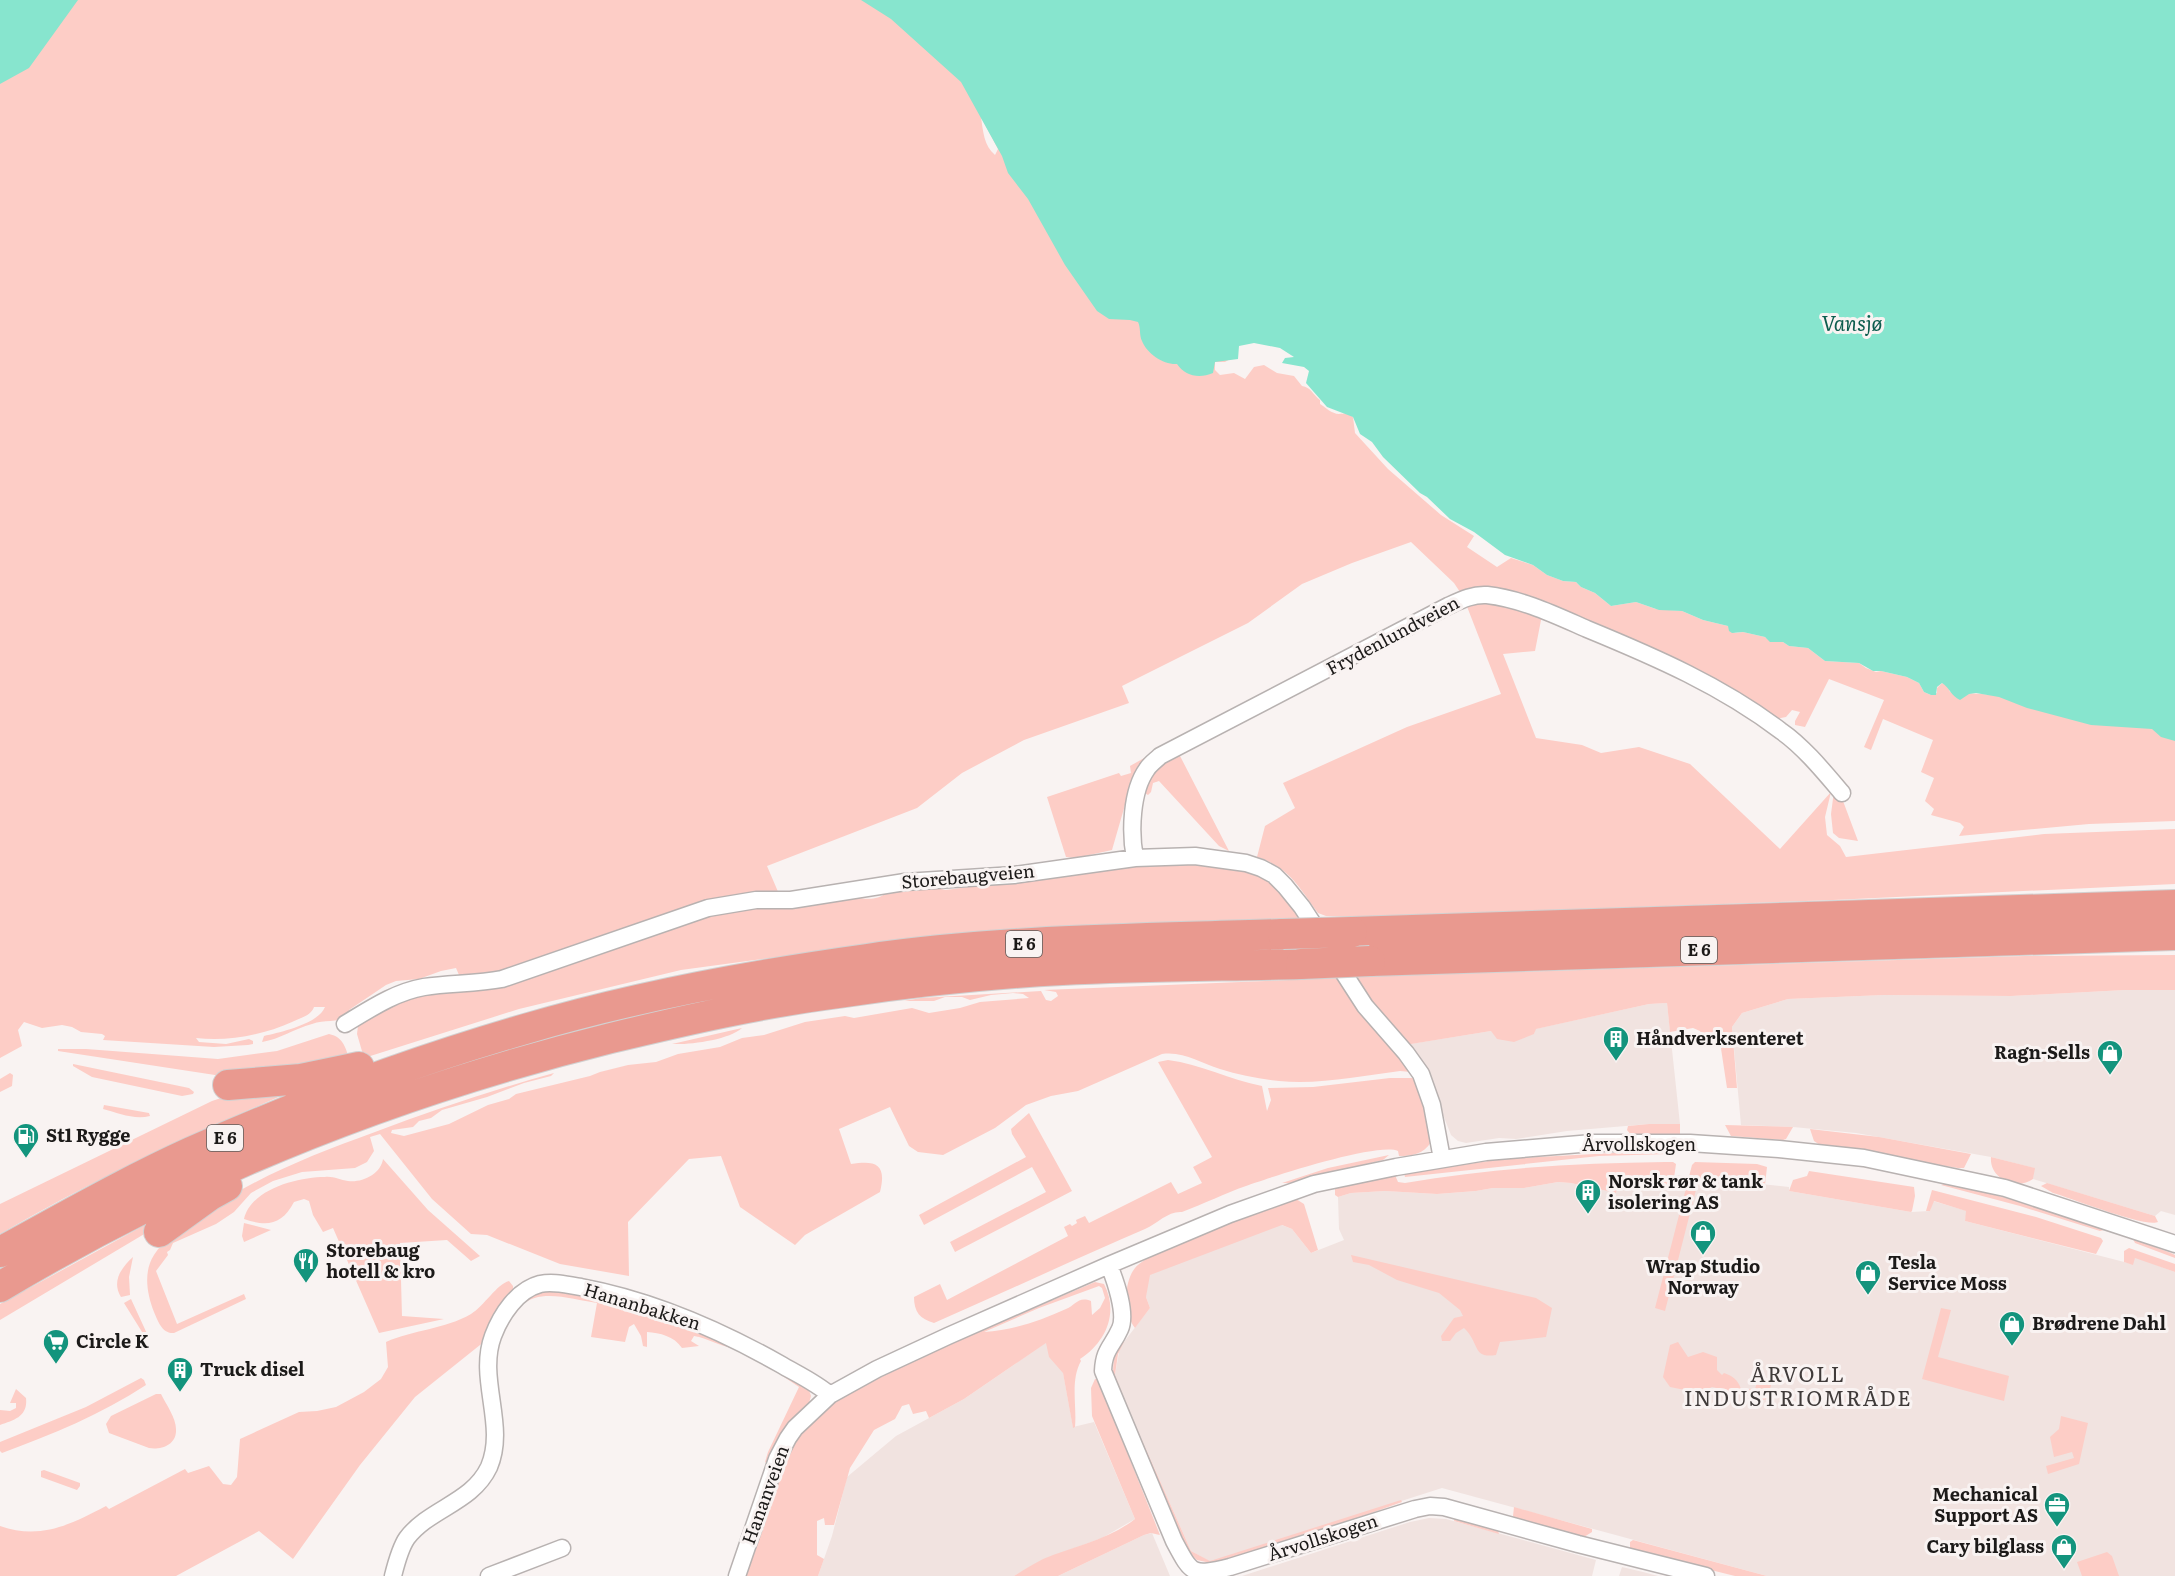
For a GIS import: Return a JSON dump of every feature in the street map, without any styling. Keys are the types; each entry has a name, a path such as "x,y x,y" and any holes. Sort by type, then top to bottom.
{"highway":[{"name":"E 6","path":"0,1252 188,1154 335,1092 461,1048 527,1028 651,997 711,984 869,958 1053,942 2175,905"},
{"name":"E 6","path":"0,1287 62,1250 176,1192 273,1149 366,1112 460,1079 534,1057 663,1025 837,993 1061,970 2175,935"},
{"name":"E 6","path":"228,1085 332,1074 433,1045 461,1048"},
{"name":"E 6","path":"159,1232 209,1196 237,1181 351,1130 366,1112"}],"street":[{"name":"Frydenlundveien","path":"1135,858 1131,838 1138,791 1146,770 1160,756 1448,606 1467,598 1485,595 1541,609 1676,667 1753,710 1784,733 1842,793"},
{"name":"Storebaugveien","path":"345,1024 383,1001 403,993 429,986 484,983 502,979 708,908 756,900 792,900 904,882 1014,874 1135,858 1195,856 1220,859 1246,863 1275,875 1302,907 1365,1006 1406,1053 1420,1074 1432,1105 1442,1159"},
{"name":"Årvollskogen","path":"830,1395 877,1369 948,1336 1251,1205 1314,1184 1485,1152 1592,1143 1690,1143 1864,1158 2005,1188 2175,1244"},
{"name":"Årvollskogen","path":"1109,1265 1122,1318 1120,1328 1108,1347 1103,1371 1174,1541 1191,1570 1199,1574 1210,1573 1430,1506 1444,1507 1706,1576"},
{"name":"Hananbakken","path":"393,1576 407,1538 422,1523 468,1494 489,1467 495,1439 488,1380 488,1356 492,1337 501,1318 514,1301 525,1291 539,1284 553,1282 597,1290 688,1319 760,1352 830,1395"},
{"name":"Hananveien","path":"737,1576 773,1470 788,1438 802,1421 830,1395"},
{"path":"489,1576 562,1548"}],"shaded area":[{"path":"0,0 887,0 1237,347 1238,359 1215,362 1215,370 1220,375 1234,373 1245,379 1254,367 1264,365 1277,373 1294,376 1302,386 1308,388 1320,400 1320,404 1331,412 1353,417 1355,433 1388,469 1441,515 1474,536 1467,547 1497,567 1511,558 1533,565 1547,575 1563,581 1576,582 1611,606 1636,602 1656,609 1682,611 1703,620 1728,626 1735,633 1743,632 1765,637 1771,642 1783,642 1789,646 1808,648 1825,661 1859,663 1876,672 1907,677 1919,683 1924,692 1931,695 1937,693 1937,688 1942,683 1948,686 1950,692 2005,697 2021,705 2175,702 2175,821 2089,824 1959,836 1964,827 1960,823 1931,815 1934,809 1925,801 1934,778 1921,772 1933,740 1883,719 1871,750 1864,747 1884,700 1829,679 1805,727 1795,725 1800,712 1792,710 1786,717 1775,719 1622,640 1460,592 1454,583 1411,542 1302,584 1248,623 1122,686 1129,703 1024,740 962,773 917,808 767,866 779,894 497,977 466,977 459,975 456,968 419,979 396,981 386,985 349,1010 349,1017 305,1026 269,1041 262,1042 264,1036 307,1023 321,1013 325,1007 314,1007 305,1016 281,1027 257,1034 220,1039 196,1038 199,1042 226,1044 249,1039 253,1041 253,1044 248,1045 214,1047 103,1040 105,1036 102,1034 81,1032 72,1027 62,1025 42,1028 24,1022 18,1030 22,1046 0,1058","holes":["981,117 998,149 995,155 988,147"]},
{"path":"1489,601 1542,615 1535,651 1503,654 1536,738 1582,745 1601,753 1639,747 1690,764 1780,849 1831,792 1825,817 1827,835 1840,846 1846,857 2044,834 2175,829 2175,884 1833,900 1356,917 1326,916 1318,913 1299,886 1285,872 1257,857 1265,826 1295,808 1283,783 1407,727 1501,694 1466,604"},
{"path":"1153,753 1135,775 1112,850 1076,858 1066,857 1047,797 1119,773 1121,776 1131,773 1130,766"},
{"path":"1179,754 1229,851 1219,846 1159,781 1153,783 1148,795 1143,792 1156,769"},
{"path":"1834,791 1843,801 1858,841 1839,838 1833,833 1831,814"},
{"path":"1187,862 1242,868 1270,877 1304,918 1183,923 867,945 681,970 519,1009 364,1058 357,1034 358,1026 372,1011 436,989 701,915 742,908 853,897 875,898 886,893 931,887 946,890 1063,874"},
{"path":"2175,955 2175,990 2125,990 2011,996 1884,995 1788,999 1742,1013 1732,1027 1737,1088 1727,1088 1720,1042 1704,1041 1700,1031 1693,1028 1670,1032 1667,1003 1649,1004 1536,1029 1534,1034 1514,1042 1497,1039 1491,1031 1405,1045 1353,977 2025,956"},
{"path":"1341,978 1411,1072 1400,1071 1324,1081 1279,1081 1235,1073 1178,1054 1162,1054 1078,1091 1051,1096 1026,1105 995,1128 943,1155 918,1152 909,1146 890,1107 839,1129 851,1164 867,1163 878,1166 882,1175 880,1192 805,1235 795,1245 740,1207 721,1156 689,1159 628,1222 629,1276 560,1264 487,1235 471,1234 432,1199 380,1134 370,1137 374,1151 367,1162 355,1168 302,1172 273,1181 251,1193 234,1212 216,1224 173,1243 167,1252 168,1255 156,1271 177,1324 244,1294 246,1299 170,1333 161,1326 150,1298 147,1283 148,1269 158,1249 178,1231 238,1191 304,1159 351,1141 419,1116 554,1073 551,1076 442,1110 431,1118 419,1121 413,1127 392,1130 391,1133 404,1136 449,1124 516,1094 628,1065 656,1062 678,1054 720,1047 742,1038 764,1035 805,1022 845,1016 854,1018 912,1008 929,1013 980,1002 1029,998 1023,994 1013,993 970,1000 962,997 945,997 934,1001 904,1001 921,998 1041,991 1046,1000 1051,1001 1058,996 1056,992 1044,990"},
{"path":"2125,990 2175,990 2175,1215 2161,1211 2155,1216 2033,1179 2034,1168 1991,1157 1856,1133 1741,1125 1732,1027 1742,1013 1788,999 1884,995 2011,996"},
{"path":"1667,1003 1680,1124 1649,1124 1567,1131 1516,1139 1499,1138 1466,1143 1458,1141 1451,1135 1422,1061 1410,1044 1491,1031 1534,1034 1535,1029 1649,1004"},
{"path":"742,1028 719,1039 672,1044"},
{"path":"329,1034 341,1041 346,1048 350,1062 236,1076 215,1075 58,1051 58,1049 86,1049 218,1059 277,1051"},
{"path":"1168,1060 1262,1086 1267,1111 1271,1100 1268,1088 1313,1087 1390,1078 1414,1078 1422,1093 1431,1142 1421,1152 1413,1155 1399,1156 1398,1151 1387,1150 1369,1151 1259,1182 1182,1212 1168,1215 1145,1229 934,1323 922,1317 915,1307 914,1297 940,1284 947,1300 1068,1236 1064,1227 1070,1224 1072,1226 1077,1223 1076,1220 1085,1216 1089,1223 1171,1182 1178,1194 1202,1183 1193,1167 1212,1157 1158,1062"},
{"path":"73,1064 189,1088 194,1092 182,1096 92,1077"},
{"path":"10,1073 13,1075 12,1086 0,1092 0,1079"},
{"path":"288,1093 142,1159 0,1234 0,1204 212,1101 230,1095"},
{"path":"104,1105 149,1113 150,1116 126,1116 103,1109"},
{"path":"1029,1113 1072,1191 955,1252 950,1242 1046,1192 1032,1167 924,1225 919,1215 1026,1157 1011,1129"},
{"path":"1680,1124 1680,1134 1631,1135 1627,1130 1628,1126"},
{"path":"1725,1125 1793,1127 1783,1140 1731,1136"},
{"path":"1810,1129 1879,1137 1971,1154 1964,1168 1958,1168 1820,1145 1814,1141"},
{"path":"1651,1151 1669,1154 1599,1156 1405,1177 1404,1173 1503,1159"},
{"path":"1389,1155 1383,1160 1282,1183 1328,1168"},
{"path":"1991,1157 2035,1168 2033,1179 2019,1184 2005,1181 1994,1171"},
{"path":"383,1159 428,1210 480,1256 471,1261 447,1240 400,1243 402,1316 444,1319 379,1333 333,1228 323,1232 313,1215 309,1201 304,1199 294,1202 279,1220 273,1222 260,1223 244,1219 248,1209 256,1200 277,1187 289,1182 314,1178 328,1177 359,1181 375,1173"},
{"path":"1673,1162 1676,1164 1673,1185 1618,1186 1616,1193 1558,1182 1524,1188 1493,1188 1437,1194 1385,1191 1351,1193 1338,1197 1335,1195 1335,1187 1395,1175 1398,1182 1405,1183 1534,1167"},
{"path":"1695,1162 1757,1164 1767,1167 1765,1185 1699,1178 1665,1311 1655,1308 1692,1165"},
{"path":"1809,1171 1914,1187 1912,1211 1789,1191 1793,1180 1807,1176"},
{"path":"1676,1175 1789,1187 1789,1191 1911,1212 1930,1211 1933,1201 1967,1211 1965,1221 2132,1264 2135,1257 2175,1272 2175,1576 1767,1576 1442,1488 1211,1562 1191,1551 1115,1375 1120,1347 1150,1308 1146,1297 1147,1270 1279,1224 1292,1229 1311,1253 1344,1240 1339,1229 1338,1197 1351,1193 1385,1191 1437,1194 1493,1188 1524,1188 1558,1182 1616,1193 1617,1186 1666,1187 1673,1185"},
{"path":"1947,1183 2042,1207 2103,1227 2104,1230 2100,1231 1941,1185"},
{"path":"2047,1183 2155,1216 2158,1222 2151,1223 2124,1217 2053,1193 2041,1186"},
{"path":"1932,1190 2036,1217 2101,1238 2103,1241 2096,1254 1965,1221 1966,1211 1934,1201 1930,1211 1926,1211"},
{"path":"1296,1199 1304,1204 1318,1250 1311,1253 1292,1229 1282,1225 1150,1275 1146,1297 1150,1308 1135,1328 1131,1322 1126,1298 1128,1282 1138,1265 1146,1259 1230,1222"},
{"path":"154,1220 151,1230 0,1320 0,1304"},
{"path":"244,1223 271,1230 244,1242 242,1236"},
{"path":"2133,1239 2171,1253 2175,1255 2175,1258 2135,1243"},
{"path":"2129,1248 2175,1264 2175,1272 2135,1258 2133,1265 2124,1262 2124,1251"},
{"path":"1351,1255 1536,1298 1552,1308 1546,1337 1500,1342 1496,1355 1488,1356 1483,1355 1477,1349 1464,1328 1450,1341 1442,1341 1441,1336 1454,1318 1463,1316 1460,1310 1439,1293 1397,1280 1369,1265 1353,1262"},
{"path":"133,1257 129,1277 130,1295 121,1297 117,1285 119,1275"},
{"path":"509,1281 513,1286 513,1291 485,1341 415,1397 360,1465 293,1559 259,1531 176,1576 0,1576 0,1526 15,1530 42,1531 67,1524 106,1506 109,1509 185,1469 188,1473 209,1466 223,1484 231,1485 237,1477 240,1439 299,1412 336,1407 364,1392 381,1379 388,1367 386,1342 461,1319 471,1314 500,1286"},
{"path":"1095,1282 1104,1284 1108,1295 1110,1316 1107,1326 1097,1344 1080,1359 1075,1385 1075,1427 1073,1428 1063,1373 1049,1357 1046,1343 964,1399 929,1418 926,1411 913,1414 909,1404 902,1406 895,1419 874,1430 850,1468 834,1525 825,1525 824,1518 817,1521 817,1555 824,1559 818,1576 745,1576 783,1463 802,1432 836,1400 927,1354","holes":["1099,1286 1105,1298 1100,1308 1092,1315 1091,1301 1083,1300 1036,1321 984,1332 1039,1308"]},
{"path":"542,1289 592,1298 640,1311 687,1327 733,1348 694,1336 691,1341 699,1346 682,1348 666,1336 647,1332 647,1347 643,1346 641,1336 634,1324 629,1327 625,1342 591,1337 597,1303 558,1296 538,1297 522,1305 519,1302"},
{"path":"131,1299 149,1338 147,1340 124,1303"},
{"path":"1941,1308 1951,1310 1938,1357 2009,1376 2004,1401 1922,1379"},
{"path":"1047,1342 1062,1367 1073,1427 1094,1422 1135,1519 1102,1538 1042,1560 1014,1576 818,1576 832,1536 847,1477 896,1436 964,1399"},
{"path":"1121,1342 1124,1342 1118,1354 1115,1375 1191,1551 1210,1561 1401,1500 1402,1502 1307,1536 1215,1564 1197,1560 1184,1545 1113,1375 1115,1353"},
{"path":"1678,1342 1688,1357 1703,1352 1717,1357 1717,1370 1722,1375 1724,1373 1735,1379 1741,1389 1755,1389 1758,1379 1772,1382 1767,1399 1758,1401 1743,1394 1712,1387 1700,1393 1670,1387 1663,1377 1670,1345"},
{"path":"772,1369 800,1383 809,1390 811,1396 809,1403 793,1419 768,1464 765,1462 768,1452 799,1387"},
{"path":"141,1378 146,1385 112,1405 39,1439 2,1453 0,1451 0,1442 86,1407"},
{"path":"1095,1379 1098,1379 1160,1535 1151,1533 1144,1535 1058,1576 1014,1576 1043,1559 1114,1532 1135,1519 1092,1416 1091,1388"},
{"path":"16,1389 26,1398 25,1409 15,1419 0,1425 0,1410 10,1411 16,1408 16,1403 10,1403"},
{"path":"156,1394 161,1394 174,1420 176,1434 171,1443 163,1447 149,1448 109,1433 106,1424 111,1416"},
{"path":"2061,1416 2088,1423 2079,1464 2048,1474 2046,1466 2074,1458 2072,1452 2054,1457 2050,1437 2059,1429"},
{"path":"44,1470 80,1483 80,1486 77,1490 41,1477 41,1471"},
{"path":"1514,1507 1592,1529 1592,1532 1584,1537 1516,1520 1513,1516"},
{"path":"1455,1517 1498,1530 1499,1534 1454,1521"},
{"path":"1429,1518 1446,1519 1596,1560 1592,1576 1242,1576 1410,1522"},
{"path":"1152,1533 1170,1576 1058,1576 1144,1535"},
{"path":"1633,1540 1767,1576 1735,1576 1630,1550 1630,1542"},
{"path":"2107,1552 2112,1556 2119,1576 2082,1576 2077,1562"},
{"path":"1622,1567 1643,1572 1658,1576 1619,1576"}],"water":[{"path":"0,0 78,0 29,68 0,84"},
{"name":"Vansjø","path":"861,0 2175,0 2175,741 2161,737 2152,729 2091,725 2027,708 1999,697 1976,693 1969,694 1960,700 1942,683 1937,687 1936,695 1931,695 1924,692 1919,683 1907,677 1873,671 1859,663 1825,661 1808,648 1789,646 1783,642 1770,642 1765,637 1743,632 1732,633 1728,626 1703,620 1682,611 1659,610 1636,602 1611,606 1576,582 1563,581 1547,575 1533,565 1505,555 1474,532 1450,519 1420,493 1383,457 1372,442 1360,434 1353,417 1327,407 1306,383 1309,371 1304,367 1282,363 1285,358 1294,357 1280,348 1254,343 1239,346 1238,359 1215,362 1213,373 1203,376 1188,374 1177,364 1162,361 1144,346 1138,322 1109,319 1097,311 1065,265 1028,199 1008,173 1002,156 961,82 891,19"}],"place":[{"name":"Håndverksenteret","path":"1616,1062"},
{"name":"Ragn-Sells","path":"2110,1076"},
{"name":"St1 Rygge","path":"26,1159"},
{"name":"Norsk rør & tank isolering AS","path":"1588,1215"},
{"name":"Wrap Studio Norway","path":"1703,1256"},
{"name":"Storebaug hotell & kro","path":"306,1284"},
{"name":"Tesla Service Moss","path":"1868,1296"},
{"name":"Brødrene Dahl","path":"2012,1347"},
{"name":"Circle K","path":"56,1365"},
{"name":"Truck disel","path":"180,1393"},
{"name":"Mechanical Support AS","path":"2057,1528"},
{"name":"Cary bilglass","path":"2064,1570"}],"district":[{"name":"ÅRVOLL INDUSTRIOMRÅDE","path":"1798,1387"}]}
